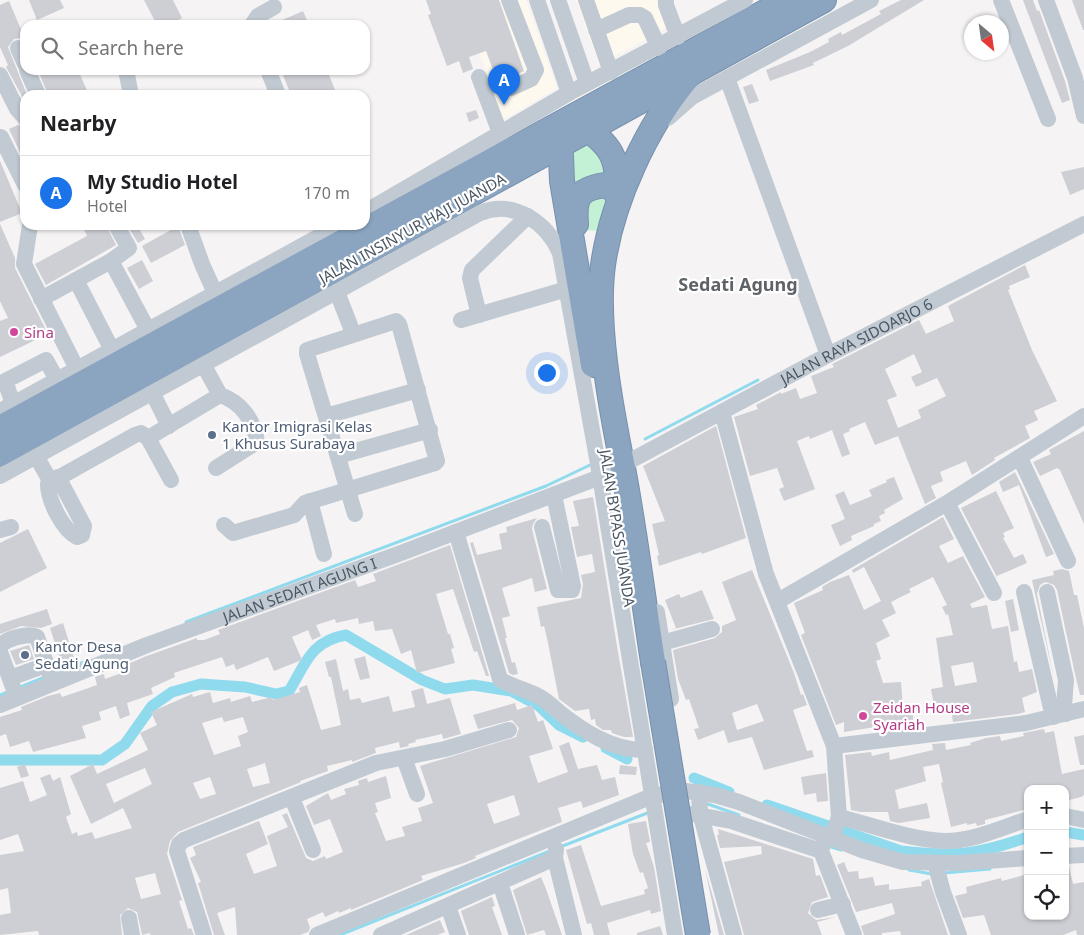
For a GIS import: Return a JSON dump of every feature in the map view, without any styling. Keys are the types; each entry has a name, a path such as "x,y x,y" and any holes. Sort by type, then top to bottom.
{"highway":[{"name":"JALAN INSINYUR HAJI JUANDA","path":"574,123 754,4 787,0"},
{"name":"JALAN INSINYUR HAJI JUANDA","path":"370,215 493,145 574,123 694,70 824,0"},
{"name":"JALAN BYPASS JUANDA","path":"617,203 648,138 681,86 694,70"},
{"name":"JALAN BYPASS JUANDA","path":"683,935 663,798 652,656 637,526 615,462 607,370 601,295 604,264 617,203 617,167 613,156 574,123 559,147 562,181 615,462 652,656 698,935"},
{"name":"JALAN INSINYUR HAJI JUANDA","path":"0,454 332,283 559,147"},
{"path":"576,256 575,205 579,196 589,190 605,185 614,190 617,203"},
{"name":"JALAN INSINYUR HAJI JUANDA","path":"0,428 343,230"}],"street":[{"path":"511,88 531,79 536,70 511,5 536,0 569,93"},
{"path":"558,0 587,83"},
{"path":"586,0 611,72"},
{"path":"666,0 666,5 678,37"},
{"path":"675,935 645,750 615,462 611,304 613,255 623,217 646,155 677,108 692,96 871,0"},
{"path":"1001,0 1048,119"},
{"path":"1046,0 1075,78 1084,116"},
{"name":"JALAN INSINYUR HAJI JUANDA","path":"370,206 493,145 569,93 678,37 725,5 754,4"},
{"path":"255,20 258,16 274,7"},
{"path":"596,30 636,14 645,18 658,48"},
{"path":"18,48 20,53"},
{"path":"0,75 20,112"},
{"path":"29,75 36,90"},
{"path":"127,75 130,90"},
{"path":"270,75 276,90"},
{"path":"479,77 493,145"},
{"path":"727,78 828,355"},
{"path":"0,137 20,175"},
{"name":"JALAN INSINYUR HAJI JUANDA","path":"0,476 203,364 332,283 486,210 499,209 528,216"},
{"path":"479,314 470,278 472,270 528,216 548,230 560,253 567,289 615,462"},
{"name":"JALAN RAYA SIDOARJO 6","path":"615,462 722,412 828,355 1084,224"},
{"path":"29,230 24,264 77,369"},
{"path":"41,299 111,261 129,248 119,230"},
{"path":"190,230 202,264 216,293"},
{"name":"JALAN INSINYUR HAJI JUANDA","path":"7,408 216,293 343,230"},
{"path":"111,261 148,330"},
{"path":"76,280 112,350"},
{"path":"332,283 353,333"},
{"path":"462,320 567,289"},
{"path":"224,525 233,533 264,525 294,514 305,503 310,501 348,490 435,463 438,458 398,322 353,333 307,350 326,416 338,456 348,490 355,514"},
{"path":"7,408 5,382 46,360 57,380"},
{"path":"203,364 220,395 231,398 242,407 256,432 257,442 216,468"},
{"path":"326,416 418,390"},
{"path":"152,392 169,426"},
{"path":"148,438 220,395"},
{"path":"722,412 758,546 834,746 829,836 842,904 854,935"},
{"path":"778,601 947,503 1084,416"},
{"path":"338,456 430,430"},
{"path":"36,456 54,480 135,435 144,434 172,480"},
{"path":"1020,458 1068,561"},
{"name":"JALAN SEDATI AGUNG I","path":"0,705 13,688 49,674 147,645 456,532 554,495 615,462"},
{"path":"542,527 558,590 572,590 573,586 554,495"},
{"path":"310,501 324,554"},
{"path":"947,503 994,593"},
{"path":"456,532 500,679 504,683 517,686 539,696 587,732 615,746 634,751 645,750"},
{"path":"1024,592 1059,715"},
{"path":"1047,592 1066,680 1064,706 1059,715"},
{"path":"712,628 652,656 693,803 734,935"},
{"path":"0,646 4,642 33,635 38,641 49,674"},
{"path":"0,652 13,688"},
{"path":"834,746 1026,724 1084,710"},
{"path":"204,935 177,851 179,844 184,840 376,763 404,758 509,730"},
{"path":"404,758 417,794"},
{"path":"292,798 313,850"},
{"path":"693,803 708,935"},
{"path":"318,935 555,847 654,806 693,803 731,821 829,836 918,837 945,841 984,834 1024,820"},
{"path":"1069,817 1084,820"},
{"path":"829,836 903,862 937,870 959,863 1024,858"},
{"path":"382,935 404,930 448,906 500,882 555,847"},
{"path":"555,847 574,935"},
{"path":"1069,856 1084,855"},
{"path":"937,870 959,935"},
{"path":"500,882 517,935"},
{"path":"818,910 842,904"},
{"path":"448,906 458,935"},
{"path":"129,918 132,935"}],"shaded area":[{"path":"461,0 526,0 557,88 503,120"},
{"path":"576,0 656,0 666,28 599,65"}],"green space":[{"path":"588,134 613,166 607,231 578,230 567,146"}],"building":[{"path":"29,0 60,0 64,8 37,20"},
{"path":"144,0 173,0 182,18 178,20 154,20"},
{"path":"426,0 499,0 524,71 498,83 486,51 469,57 473,69 463,73 459,61 447,66 428,15 431,14"},
{"path":"901,0 924,0 848,46 813,63 814,65 770,81 766,70 810,52 829,42 828,39 841,32 842,35 881,14 879,11"},
{"path":"1023,0 1033,0 1037,11 1039,10 1070,100 1062,103"},
{"path":"1072,0 1084,0 1084,30 1083,30"},
{"path":"9,1 20,27 20,38 14,39 8,47 25,90 20,90 20,93 6,67 8,65 0,47 0,5"},
{"path":"303,11 307,20 282,20"},
{"path":"40,75 80,75 87,90 46,90"},
{"path":"283,75 329,75 335,90 289,90"},
{"path":"752,84 759,101 749,104 743,87"},
{"path":"476,110 479,118 469,122 466,113"},
{"path":"20,126 20,152 9,129"},
{"path":"0,161 20,208 20,214 0,222"},
{"path":"1084,167 1084,189 1070,195 1061,172"},
{"path":"0,224 15,258 15,268 48,334 0,357 0,321 8,318 0,301"},
{"path":"84,230 108,230 116,245 46,285 35,264 87,236"},
{"path":"130,230 140,230 145,239 138,243"},
{"path":"171,230 179,230 185,245 151,263 142,246"},
{"path":"142,260 153,281 139,289 127,268"},
{"path":"1025,265 1030,277 1009,286 1010,289 1008,290 1032,350 1057,401 1034,411 1038,420 1025,426 1030,438 994,458 995,460 972,475 966,461 940,472 943,481 931,486 936,498 925,504 898,436 875,445 865,422 849,429 850,431 843,434 850,454 842,457 832,430 810,439 809,436 797,441 815,489 784,501 779,489 784,487 777,468 750,476 734,417 758,409 756,405 781,392 781,394 796,388 800,399 817,393 811,376 834,367 832,364 919,320 926,334 954,321 948,306","holes":["914,354 922,372 911,377 916,387 937,378 946,396 918,410 921,418 898,428 887,400 897,396 885,369"]},
{"path":"716,426 746,538 702,554 701,552 659,566 657,556 659,555 652,524 665,521 643,466"},
{"path":"1084,431 1084,524 1060,470 1057,468 1040,476 1033,462 1051,454 1049,450"},
{"path":"1015,472 1054,554 1046,557 1019,485 1003,492 999,482"},
{"path":"894,477 903,499 884,510 885,513 879,516 881,521 851,536 852,540 840,546 831,525 845,519 835,495 844,491 850,505 872,496 869,490"},
{"path":"996,491 1014,528 1003,533 1005,537 1003,538 1014,558 1023,554 1027,563 997,576 998,579 961,508"},
{"path":"593,497 633,737 624,737 612,733 611,730 603,730 596,725 595,719 591,720 589,709 575,711 559,699 547,638 544,626 541,627 537,607 581,598 583,584 581,575 595,572 592,554 577,557 571,527 579,526 573,501"},
{"path":"943,517 954,539 939,546 948,563 963,556 985,597 970,604 972,608 987,605 992,629 1008,626 1014,662 1017,661 1019,672 1032,669 1037,692 1022,698 1025,712 953,722 951,709 935,712 931,689 943,687 936,638 953,635 948,614 946,615 942,607 947,605 933,577 909,589 911,592 891,602 896,613 882,620 890,636 876,643 881,659 876,661 883,683 901,682 903,708 913,707 913,721 844,732 844,722 836,725 801,635 805,633 794,603 823,590 822,587 830,582 849,575 864,610 881,601 864,567 853,573 852,570","holes":["973,662 977,682 955,686 951,666"]},
{"path":"537,518 532,529 547,589 535,592 532,578 502,588 510,616 502,618 507,638 505,638 512,663 515,662 518,674 513,675 509,673 470,543 473,542 477,555 502,549 499,534 507,532 506,527"},
{"path":"28,529 47,568 0,592 0,543"},
{"path":"450,545 489,676 486,676 477,651 474,652 453,589 436,594 454,648 451,649 455,663 417,673 411,650 401,654 392,629 375,631 373,621 359,624 358,618 336,623 335,619 316,625 321,636 312,640 308,630 292,637 302,660 274,671 268,657 236,670 234,664 226,667 222,657 174,673 175,677 151,688 153,694 127,703 130,715 120,719 116,706 99,712 101,720 82,726 86,738 33,752 29,741 10,747 6,734 0,736 0,717 22,710 21,707 48,696 60,693 62,697 97,685 95,677 104,674 105,679 130,670 128,664 144,657 197,638 197,640 204,640 220,634 218,630 355,580 358,587 376,581 373,574"},
{"path":"1062,569 1069,571 1074,595 1077,595 1084,628 1084,695 1080,695 1057,590 1054,585 1045,582 1040,585 1037,594 1054,679 1032,580 1054,575 1053,571"},
{"path":"752,570 794,673 801,695 803,694 807,705 793,710 807,751 812,750 814,757 764,770 752,737 728,743 724,730 698,740 694,729 699,728 689,699 686,700 678,679 673,650 715,638 722,632 722,626 736,620 722,582","holes":["757,704 764,721 737,730 732,713"]},
{"path":"702,590 714,619 670,630 676,628 665,600 679,594 681,598"},
{"path":"1013,599 1019,630 1011,632 1005,601"},
{"path":"47,609 52,624 41,628 21,626 0,634 0,624"},
{"path":"63,623 75,661 62,665 50,628"},
{"path":"29,645 34,659 16,665 10,651"},
{"path":"365,656 370,678 360,680 354,659"},
{"path":"336,659 343,691 348,689 350,700 360,698 362,703 389,696 393,712 415,707 411,691 423,688 427,704 450,698 461,734 443,739 442,734 415,740 416,742 408,744 409,746 400,748 399,742 375,748 376,753 352,762 352,760 327,766 328,771 178,832 170,841 167,854 182,900 179,901 188,929 191,928 194,935 150,935 150,933 142,935 137,912 128,908 120,915 122,935 39,935 38,931 0,935 0,915 11,913 8,888 0,890 0,855 24,851 18,834 0,840 0,788 23,781 30,802 47,795 40,778 50,774 53,781 60,777 71,814 66,817 72,834 77,832 78,836 92,832 95,839 132,828 123,808 91,824 70,776 93,764 97,774 148,750 140,733 157,725 151,712 192,694 193,697 210,692 213,703 230,698 231,702 250,696 252,702 272,697 273,700 300,692 299,688 307,685 321,730 341,725 331,677 329,677 325,662","holes":["222,717 224,722 243,717 248,732 238,736 241,746 214,755 202,723","265,763 270,783 253,787 247,769","145,768 152,784 114,803 106,784","210,777 216,794 200,799 193,783","155,873 161,894 141,899 135,878"]},
{"path":"515,703 517,710 532,705 538,722 543,720 553,749 529,756 538,783 568,772 559,746 569,742 578,769 597,765 602,780 615,777 619,795 583,808 581,801 558,808 562,822 475,856 476,858 464,863 421,876 423,880 351,910 351,908 339,913 338,911 325,917 323,912 307,919 310,928 308,932 300,935 237,935 235,907 217,913 225,935 214,935 198,883 201,882 190,858 196,855 193,847 259,821 268,844 246,854 254,874 277,866 267,836 288,827 282,815 287,813 306,858 313,861 325,856 326,859 343,852 330,819 314,825 306,806 328,793 331,800 346,794 344,789 359,785 358,781 367,778 368,782 386,776 391,798 375,803 378,812 375,813 386,841 405,836 402,827 422,821 418,808 433,803 420,766 516,737 519,728 512,720 478,729 473,715","holes":["514,795 520,815 494,824 487,804"]},
{"path":"1044,729 1045,733 1054,731 1062,774 1084,769 1084,795 1069,800 1069,785 1024,785 1024,810 985,820 985,824 977,826 976,823 967,825 967,823 951,827 941,783 943,782 939,764 923,767 926,781 895,790 899,809 927,803 930,818 899,823 890,821 888,812 851,810 845,755 871,752 872,756 889,752 890,760 933,750 932,744 945,743 946,750 971,745 970,743 986,738 1000,736 1001,741 1024,736 1023,733"},
{"path":"1084,735 1084,765 1080,765 1074,737"},
{"path":"25,764 29,776 21,778 17,767"},
{"path":"620,765 637,767 636,775 619,774"},
{"path":"826,773 828,801 817,802 816,793 804,795 801,777"},
{"path":"646,821 650,842 646,843 654,867 661,911 651,914 650,910 607,923 610,935 594,935 591,923 587,924 566,850 581,845 601,906 645,894 644,890 648,888 643,872 640,873 633,854 628,824"},
{"path":"718,829 813,859 816,876 820,875 828,897 812,902 808,913 816,920 836,917 817,922 822,935 744,935 724,862 762,854 761,846 720,848 717,835 719,835"},
{"path":"844,862 848,872 858,871 859,879 873,877 875,886 889,884 889,890 922,886 921,882 929,879 948,935 901,935 900,931 882,933 882,935 864,935 861,926 895,914 892,903 856,912 837,865"},
{"path":"1069,867 1073,884 1084,882 1084,935 1077,935 1076,930 1063,935 991,935 984,915 963,918 955,896 967,893 966,887 1001,878 1002,881 1024,875 1024,920 1069,920"},
{"path":"705,869 724,935 719,935"},
{"path":"541,877 562,935 546,935 544,930 527,935 513,890"},
{"path":"492,897 495,906 492,907 502,935 469,935 461,911"},
{"path":"440,920 445,932 437,935 406,935"},
{"path":"660,926 663,935 637,935 637,933"}],"waterway":[{"path":"645,439 758,380"},
{"path":"186,622 546,486 590,465"},
{"path":"0,760 102,760 125,744 152,706 172,692 201,684 245,687 276,694 289,691 305,663 317,648 325,642 346,635 422,680 445,689 473,685 511,691 539,706 559,725 583,737"},
{"path":"55,673 87,661"},
{"path":"18,688 45,677"},
{"path":"0,695 10,691"},
{"path":"606,748 627,759"},
{"path":"694,778 729,792"},
{"path":"705,803 739,815"},
{"path":"767,805 901,851 936,854 965,853 994,848 1024,838"},
{"path":"560,847 650,812"},
{"path":"1069,833 1084,835"},
{"path":"828,846 841,850"},
{"path":"340,935 550,851"},
{"path":"944,873 990,869"},
{"path":"909,870 932,874"}],"place":[{"name":"My Studio Hotel","path":"504,105"},
{"name":"Sina","path":"14,332"},
{"name":"Kantor Imigrasi Kelas 1 Khusus Surabaya","path":"212,435"},
{"name":"Kantor Desa Sedati Agung","path":"25,655"},
{"name":"Zeidan House Syariah","path":"863,716"}],"district":[{"name":"Sedati Agung","path":"738,284"}]}
